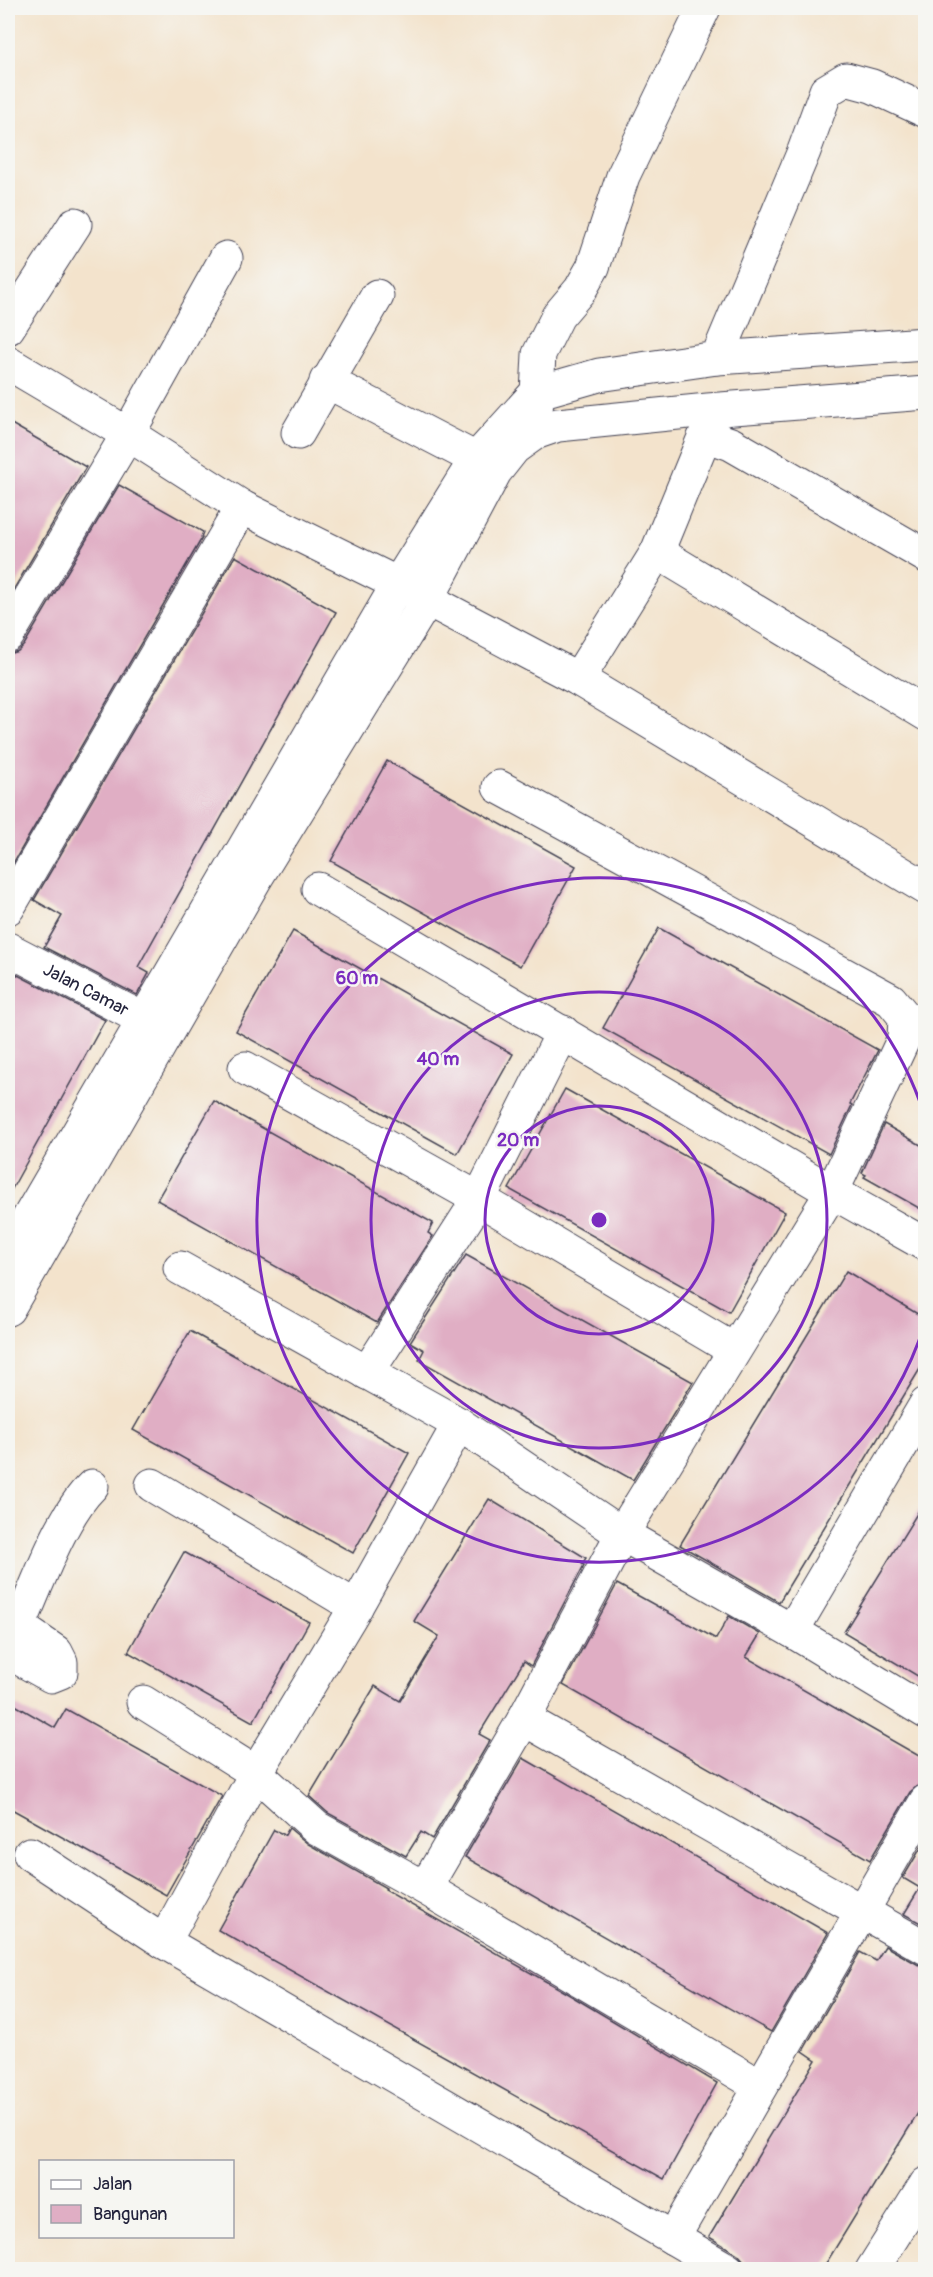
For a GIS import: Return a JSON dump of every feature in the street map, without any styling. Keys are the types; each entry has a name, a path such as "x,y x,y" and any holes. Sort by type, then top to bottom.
{"street":[{"path":"535,433 539,354 558,316 579,290 593,267 623,176 704,8"},
{"path":"717,358 804,151 826,91 846,79 872,86 926,111"},
{"path":"8,328 75,224"},
{"path":"8,634 128,434 226,258"},
{"path":"298,433 326,381 378,296"},
{"path":"8,1309 156,1025 398,584 536,393 599,375 717,358 926,344"},
{"path":"8,363 128,434 242,507 398,584 578,680 926,888"},
{"path":"326,381 485,465"},
{"path":"8,1253 156,1025 256,878 427,600 485,465 535,433 558,425 707,423 926,393"},
{"path":"578,680 657,552 707,423"},
{"path":"707,423 731,444 926,556"},
{"path":"8,908 242,507"},
{"path":"657,552 926,714"},
{"path":"425,1888 524,1719 622,1534 832,1192 904,1038 905,1017 891,1000 499,787"},
{"path":"318,889 926,1245"},
{"name":"Jalan Camar","path":"8,949 156,1025"},
{"path":"367,1373 479,1199 563,1032"},
{"path":"245,1068 479,1199 734,1350"},
{"path":"180,1268 459,1424 622,1534 926,1712"},
{"path":"792,1632 926,1404"},
{"path":"164,1942 256,1773 356,1607 459,1424"},
{"path":"152,1485 356,1607"},
{"path":"11,1632 80,1498 92,1486"},
{"path":"143,1702 256,1773 317,1828 425,1888 760,2086"},
{"path":"524,1719 926,1948"},
{"path":"673,2238 926,1801"},
{"path":"30,1854 164,1942 728,2270"},
{"path":"872,2270 926,2184"}],"building":[{"path":"8,422 86,467 8,599"},
{"path":"119,485 203,532 202,538 8,872 8,654 18,651 24,645"},
{"path":"235,556 336,612 138,967 149,973 137,995 44,947 62,916 34,900"},
{"path":"387,761 576,866 520,966 331,861"},
{"path":"659,928 878,1050 850,1104 852,1105 829,1154 603,1028"},
{"path":"293,931 513,1054 457,1154 236,1031"},
{"path":"8,970 105,1020 8,1196"},
{"path":"565,1089 785,1212 729,1312 509,1189"},
{"path":"214,1101 433,1223 428,1233 433,1236 377,1323 157,1200"},
{"path":"884,1124 926,1148 926,1212 864,1177 866,1175 862,1173"},
{"path":"466,1255 693,1382 633,1480 419,1360 424,1350 410,1342"},
{"path":"846,1271 926,1319 926,1359 779,1602 680,1545"},
{"path":"190,1331 409,1453 353,1553 133,1430"},
{"path":"489,1499 586,1558 531,1666 524,1661 479,1734 490,1740 432,1839 421,1832 406,1856 328,1813 309,1796 375,1686 400,1701 439,1636 414,1621"},
{"path":"926,1499 926,1681 844,1632"},
{"path":"184,1552 309,1622 253,1722 128,1652"},
{"path":"617,1584 716,1639 729,1616 760,1634 746,1657 926,1760 926,1779 910,1792 870,1860 563,1685"},
{"path":"8,1701 55,1728 66,1709 222,1796 166,1895 8,1807"},
{"path":"523,1758 828,1933 771,2032 465,1857"},
{"path":"289,1828 308,1844 386,1888 385,1890 568,1994 717,2083 664,2179 218,1930 274,1830 285,1835"},
{"path":"926,1839 926,1926 904,1914 920,1888 903,1878"},
{"path":"885,1946 926,1967 926,2100 822,2270 747,2270 738,2254 709,2237 816,2060 803,2051 860,1952 876,1961"}]}
